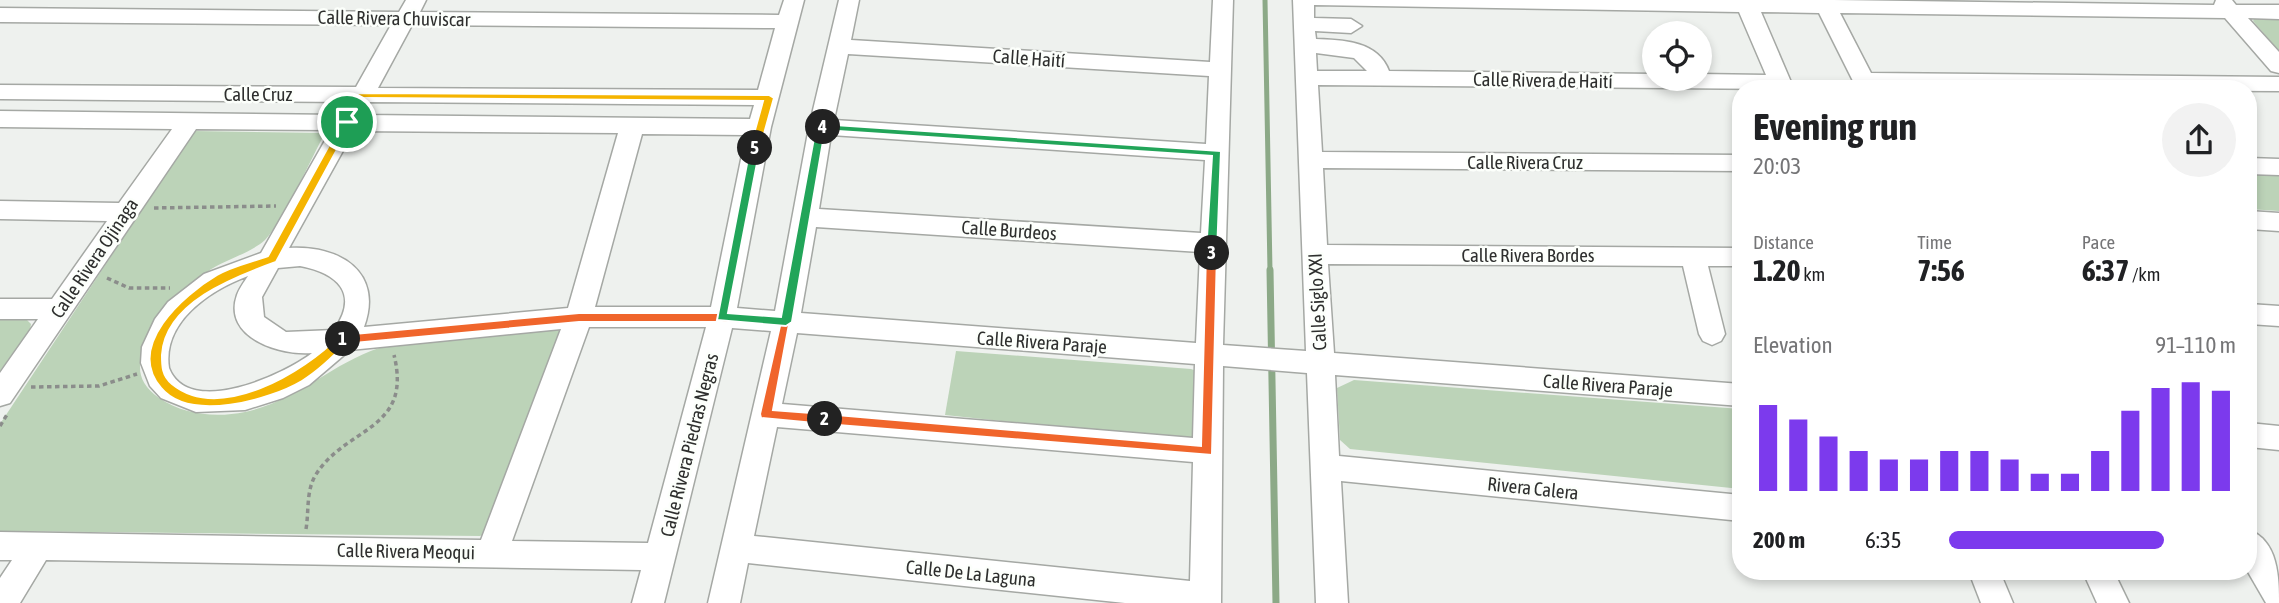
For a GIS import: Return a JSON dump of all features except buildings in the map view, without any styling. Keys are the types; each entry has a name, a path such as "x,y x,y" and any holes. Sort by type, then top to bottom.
{"street":[{"path":"724,603 786,322 821,127 849,0"},
{"path":"1205,600 1212,243 1223,0"},
{"path":"1319,0 2225,5 2279,12"},
{"path":"1747,4 1779,80"},
{"path":"1825,4 1863,80"},
{"path":"2225,5 2279,65"},
{"path":"344,338 297,344 281,342 259,332 251,323 249,297 411,9"},
{"name":"Calle Rivera Chuviscar","path":"0,15 411,9 791,11"},
{"name":"Calle Rivera Piedras Negras","path":"648,603 722,317 759,127 791,11"},
{"path":"1304,23 1351,26"},
{"path":"1304,23 1369,57 1379,68 1380,79"},
{"name":"Calle Siglo XXI","path":"1304,23 1314,254 1308,362 1325,467 1332,603"},
{"name":"Calle Haití","path":"838,46 1221,70"},
{"name":"Calle Rivera de Haití","path":"1306,78 1732,85"},
{"path":"2257,84 2279,84"},
{"name":"Calle Cruz","path":"0,92 769,98"},
{"name":"Calle Cruz","path":"0,119 759,127"},
{"name":"Calle Rivera Ojinaga","path":"2,391 189,121"},
{"name":"Calle Rivera Meoqui","path":"38,546 492,553 579,317 632,126"},
{"path":"821,127 1217,153"},
{"name":"Calle Rivera Cruz","path":"1309,160 1732,163"},
{"path":"2257,166 2279,167"},
{"path":"0,210 126,210"},
{"name":"Calle Burdeos","path":"805,217 1212,243"},
{"path":"2257,220 2279,222"},
{"name":"Calle Rivera Bordes","path":"1314,254 1732,257"},
{"path":"1693,256 1712,334"},
{"path":"317,258 332,262 349,274 356,284 359,302 356,317 344,338 306,373 254,396 203,401 186,397 166,387 156,370 155,350 164,328 175,313 196,293 223,276 272,259 317,258"},
{"path":"0,309 60,309"},
{"path":"2257,315 2279,316"},
{"name":"Calle Rivera Paraje","path":"344,338 579,317 722,317 1732,394"},
{"path":"766,414 1208,451"},
{"path":"2257,436 2279,438"},
{"name":"Rivera Calera","path":"1325,467 1732,507"},
{"path":"0,546 38,546"},
{"path":"2,603 38,546"},
{"name":"Calle De La Laguna","path":"737,548 1205,600"},
{"path":"492,553 661,557"},
{"path":"2257,558 2279,597"},
{"path":"1987,580 1997,603"},
{"path":"2102,580 2113,603"}],"path":[{"path":"126,210 301,206"},
{"path":"84,274 102,274 116,285 137,290 174,288"},
{"path":"298,550 307,527 308,496 315,477 331,455 368,430 394,400 399,386 391,342 395,333"},
{"path":"2,391 99,386 143,372"}],"green space":[{"path":"2255,17 2279,18 2279,51 2253,21"},
{"path":"194,131 325,133 272,232 258,245 216,266 201,277 149,341 140,364 141,376 147,387 159,398 179,408 201,414 234,414 281,400 345,363 379,348 556,329 567,332 493,531 480,536 0,531 0,424"},
{"path":"2257,173 2279,174 2279,211 2257,210"},
{"path":"0,320 27,320 31,324 30,330 0,371"},
{"path":"956,351 1191,369 1202,373 1200,437 1190,441 945,415"},
{"path":"1354,380 1732,408 1732,488 1350,449 1340,440 1337,388"}],"waterway":[{"path":"1265,0 1270,271"},
{"path":"1270,270 1276,603"}],"route":[{"path":"347,122 272,259 223,276 196,293 169,320 155,350 156,370 166,387 186,397 203,401 254,396 306,373 331,353 344,338 579,317 722,317 786,322 766,414 1208,451 1212,243 1217,153 821,127 786,322 722,317 759,127 769,98 361,95 347,122"}]}
